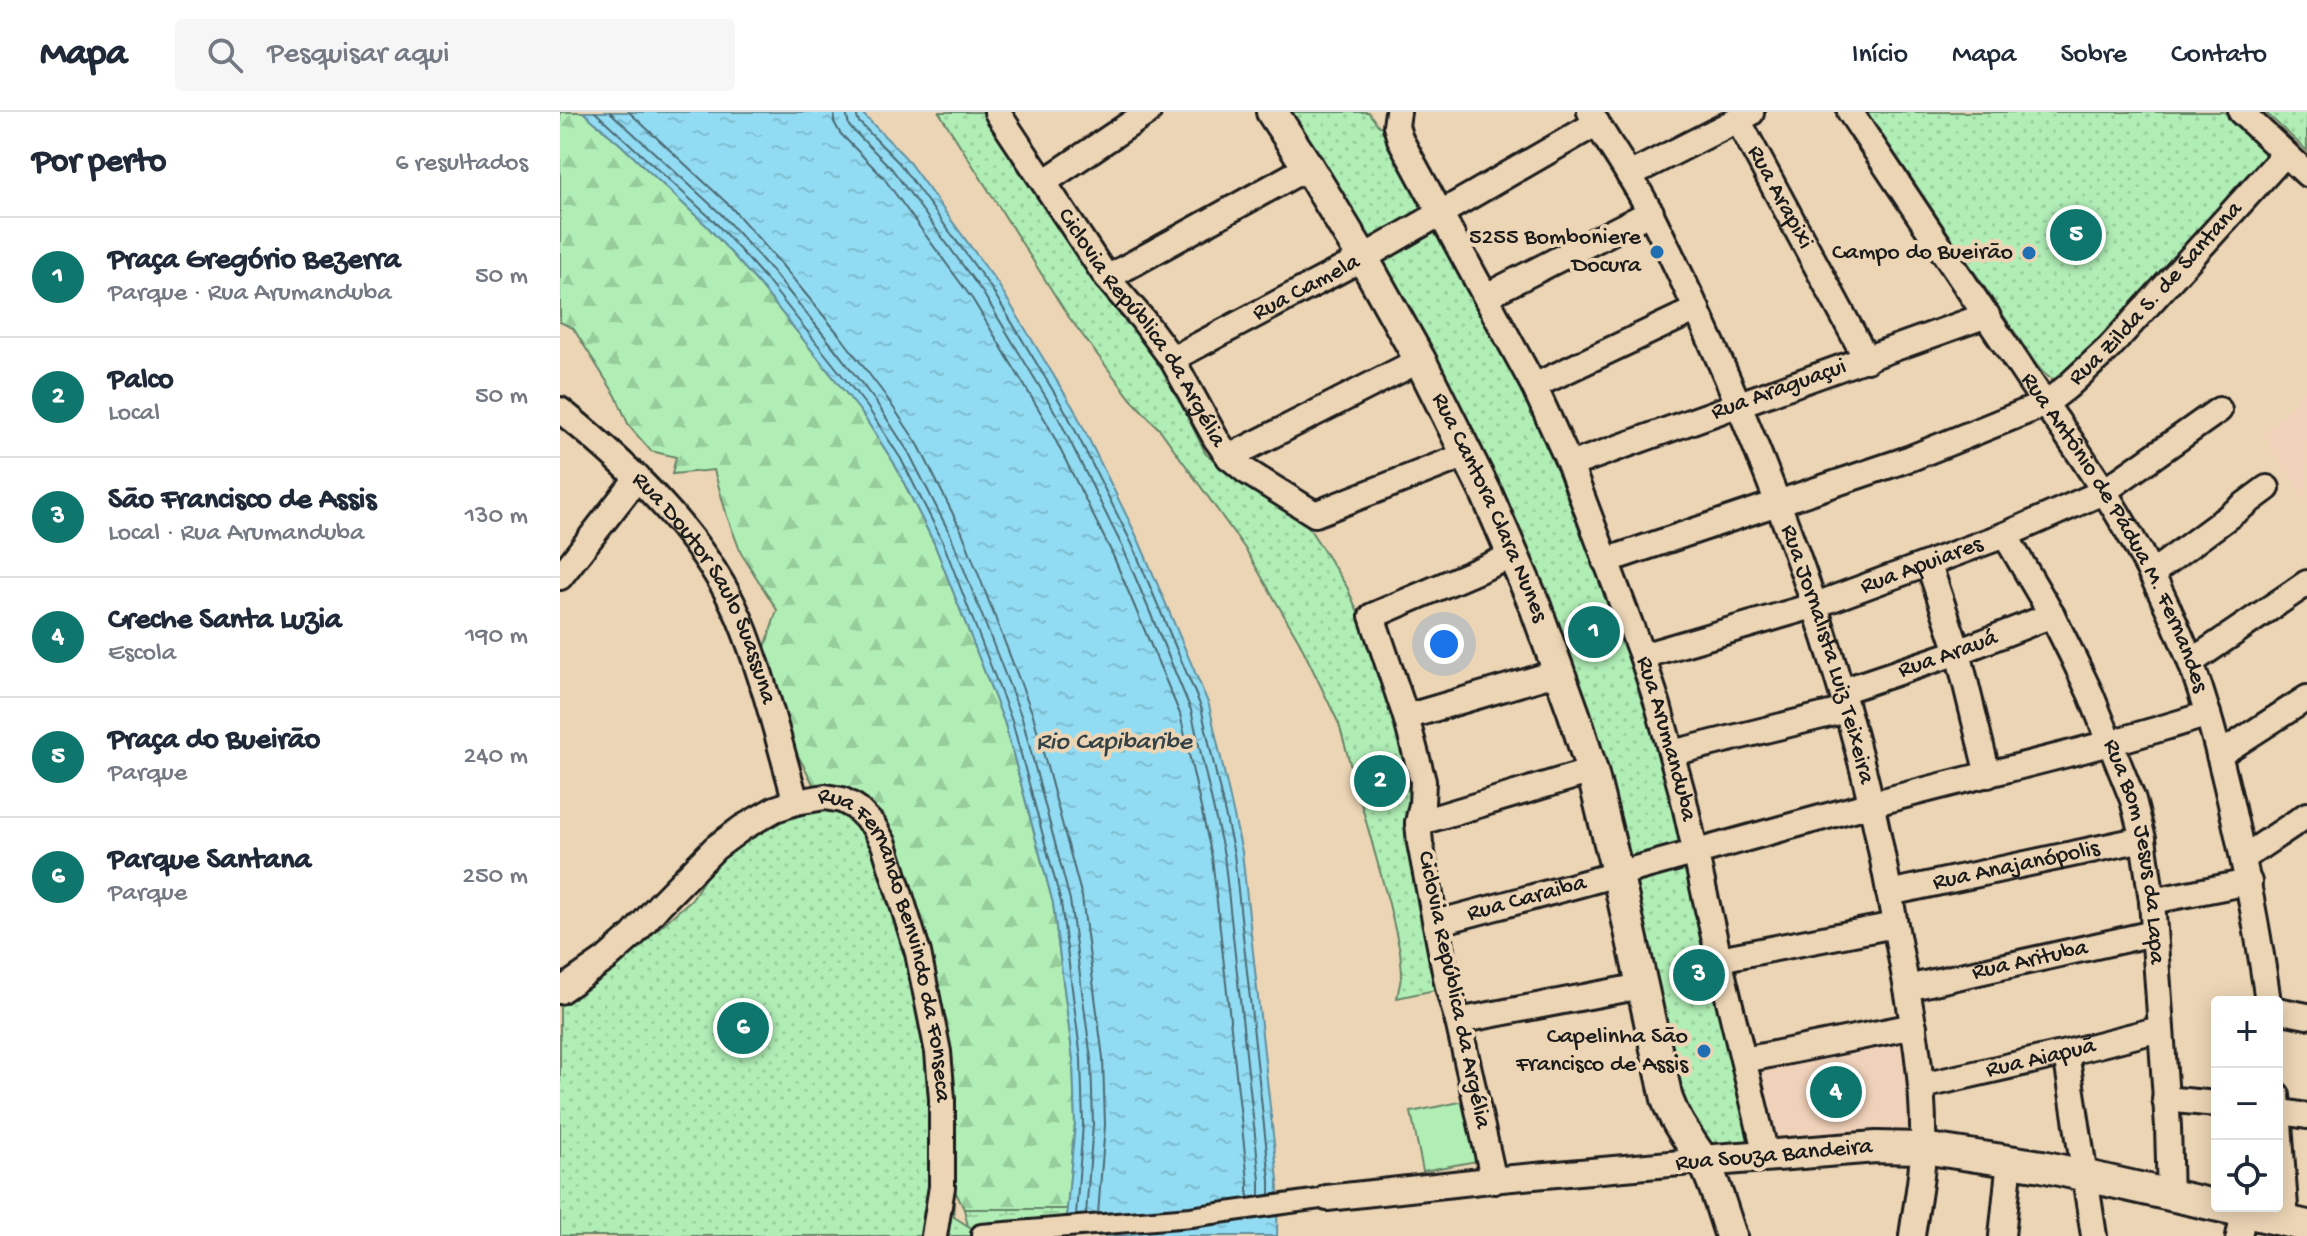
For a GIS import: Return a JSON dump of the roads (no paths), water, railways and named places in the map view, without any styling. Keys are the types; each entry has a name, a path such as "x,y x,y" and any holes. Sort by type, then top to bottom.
{"street":[{"name":"Ciclovia República da Argélia","path":"997,112 1107,278 1172,359 1216,439 1229,457 1246,471 1315,514 1466,455"},
{"path":"1044,182 1148,112"},
{"name":"Rua Cantora Clara Nunes","path":"1272,112 1363,258 1420,360 1514,555 1559,672 1592,771 1672,1112 1703,1161 1731,1236"},
{"name":"Rua Arumanduba","path":"1398,112 1396,126 1400,139 1534,386 1570,465 1642,656 1672,753 1766,1155"},
{"name":"Rua Antônio de Pádua M. Fernandes","path":"1850,112 2074,444 2151,574 2175,622 2191,662 2219,755 2249,882 2267,996"},
{"path":"2241,112 2307,174"},
{"path":"1629,175 1745,116"},
{"name":"Rua Arapixi","path":"1745,116 1867,360"},
{"name":"Rua Camela","path":"1172,359 1441,214 1594,118"},
{"name":"Rua Jornalista Luiz Teixeira","path":"1594,118 1651,212 1740,405 1813,606 1861,759 1907,988 1922,1086 1923,1148 1912,1236"},
{"name":"Rua Zilda S. de Santana","path":"1605,561 1911,458 2045,404 2109,348 2285,154"},
{"path":"1107,278 1308,167"},
{"path":"1486,296 1651,212"},
{"path":"1534,386 1697,309"},
{"name":"Rua Araguaçui","path":"1570,465 1987,315"},
{"path":"1229,457 1420,360"},
{"name":"Rua Doutor Saulo Suassuna","path":"560,410 638,477 691,538 720,582 745,631 796,802"},
{"name":"Rua Apuiares","path":"1642,656 1813,606 2005,535 2103,492 2219,410"},
{"path":"560,577 638,477"},
{"path":"2151,574 2267,488"},
{"name":"Rua Bom Jesus da Lapa","path":"2005,535 2052,615 2091,695 2133,800 2143,839 2152,901 2170,1196"},
{"name":"Ciclovia República da Argélia","path":"1494,1181 1448,987 1418,823 1423,781 1406,717 1372,616 1514,555"},
{"path":"1929,565 1958,652 1988,775"},
{"path":"2191,662 2307,583"},
{"name":"Rua Arauá","path":"1672,753 1844,701 2052,615"},
{"path":"1406,717 1559,672"},
{"path":"2219,755 2307,698"},
{"name":"Rua Caraiba","path":"1436,923 1618,876 1870,804 2111,744 2208,714"},
{"path":"1418,823 1592,771"},
{"name":"Rua Fernando Benvindo da Fonseca","path":"560,991 606,959 633,935 715,848 742,828 775,809 796,802 825,797 842,800 855,807 873,825 884,844 918,953 938,1052 942,1099 942,1187 934,1236"},
{"path":"2243,858 2307,815"},
{"name":"Rua Anajanópolis","path":"1889,893 2143,839"},
{"path":"2152,901 2249,882"},
{"path":"1719,959 1895,925"},
{"name":"Rua Arituba","path":"1907,988 2154,933"},
{"path":"1458,1021 1642,986"},
{"path":"2283,1011 2307,1016"},
{"path":"1744,1060 1914,1026"},
{"name":"Rua Aiapuã","path":"1922,1086 2160,1029"},
{"path":"2066,1053 2094,1236"},
{"path":"2165,1099 2211,1103"},
{"path":"2283,1108 2307,1116"},
{"path":"2283,1137 2297,1223"},
{"name":"Rua Souza Bandeira","path":"1327,1198 1766,1155 1876,1147 1923,1148 2010,1160 2170,1196 2241,1224 2297,1223"},
{"path":"2002,1236 2010,1160"},
{"path":"981,1234 1191,1217 1327,1198"}],"water":[{"name":"Rio Capibaribe","path":"583,112 861,112 905,157 998,284 1074,409 1139,541 1209,705 1242,852 1278,1180 1277,1236 1069,1236 1067,1209 1075,1124 1073,1059 1053,903 1005,724 934,543 894,463 861,412 758,283 708,227"}],"place":[{"name":"Praça do Bueirão","path":"2076,235"},
{"name":"5255 Bomboniere Docura","path":"1657,252"},
{"name":"Campo do Bueirão","path":"2029,253"},
{"name":"Praça Gregório Bezerra","path":"1594,632"},
{"name":"Palco","path":"1380,781"},
{"name":"São Francisco de Assis","path":"1699,975"},
{"name":"Parque Santana","path":"743,1028"},
{"name":"Capelinha São Francisco de Assis","path":"1704,1051"},
{"name":"Creche Santa Luzia","path":"1836,1092"}]}
